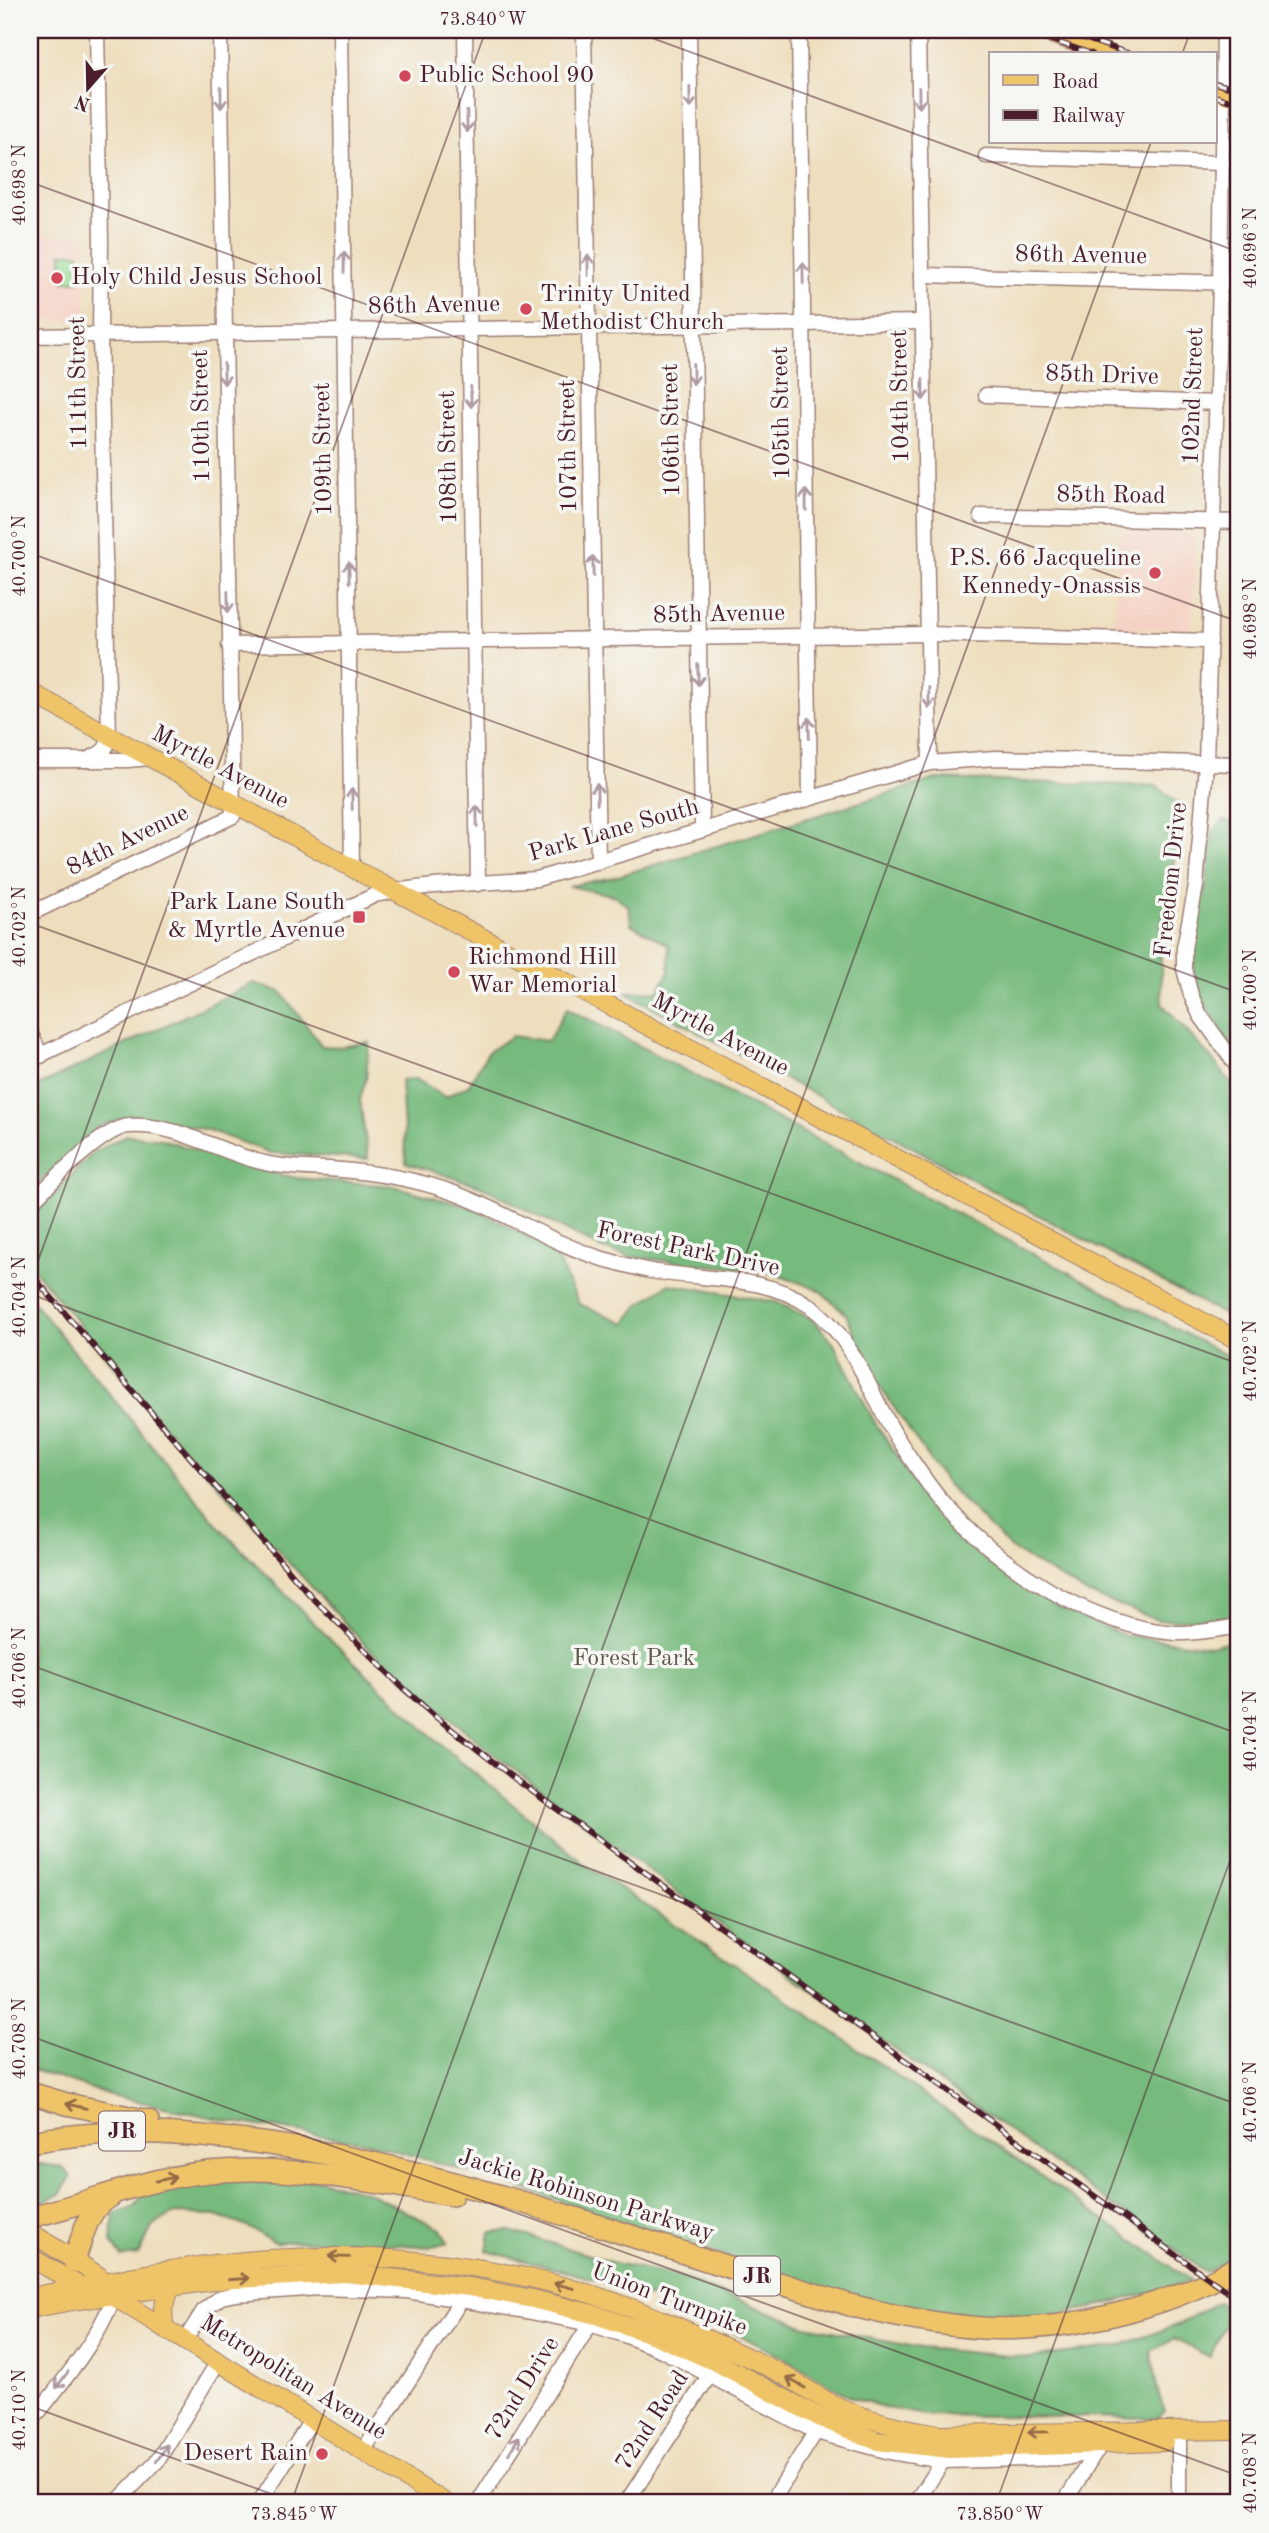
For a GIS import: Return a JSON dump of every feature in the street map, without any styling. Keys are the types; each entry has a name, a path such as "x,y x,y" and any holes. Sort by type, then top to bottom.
{"highway":[{"path":"30,2093 111,2114 189,2126 214,2137"},
{"name":"Jackie Robinson Parkway","path":"30,2142 69,2135 122,2131 214,2137 331,2153 460,2183 850,2305 899,2317 982,2328 1056,2324 1118,2313 1194,2288 1239,2266"},
{"name":"Jackie Robinson Parkway","path":"30,2155 100,2146 149,2145 199,2148 319,2165 452,2194 572,2226 852,2320 927,2335 995,2339 1073,2335 1117,2326 1170,2310 1239,2282"},
{"path":"30,2217 176,2176 255,2169 324,2174 452,2194"},
{"path":"66,2255 100,2202 120,2191"}],"main road":[{"path":"1039,30 1104,52"},
{"name":"Myrtle Avenue","path":"30,692 1239,1341"},
{"name":"Metropolitan Avenue","path":"30,2232 99,2276 109,2289 164,2327 439,2501"},
{"path":"30,2242 66,2255"},
{"name":"Union Turnpike","path":"30,2309 222,2262 309,2256 421,2260 511,2272 605,2298 721,2344 835,2405 902,2428 939,2434 1179,2436 1239,2442"},
{"name":"Metropolitan Avenue","path":"30,2257 80,2288 109,2289"},
{"name":"Union Turnpike","path":"109,2289 171,2287 219,2280 345,2273 466,2294 533,2299 593,2320 657,2336 820,2426 946,2455 1098,2448 1239,2430"},
{"path":"164,2327 163,2308 171,2287"},
{"path":"30,2298 80,2288"}],"street":[{"name":"111th Street","path":"97,30 108,736"},
{"name":"110th Street","path":"220,30 231,801"},
{"name":"109th Street","path":"340,30 351,643 352,867"},
{"name":"108th Street","path":"465,30 478,884"},
{"name":"107th Street","path":"584,30 598,862"},
{"name":"106th Street","path":"689,30 702,829"},
{"name":"105th Street","path":"799,30 810,796"},
{"name":"104th Street","path":"918,30 930,762"},
{"name":"102nd Street","path":"1206,764 1226,94 1224,30"},
{"path":"986,156 1223,163"},
{"name":"86th Avenue","path":"922,275 1239,283"},
{"name":"86th Avenue","path":"30,336 922,322"},
{"name":"85th Drive","path":"986,395 1217,403"},
{"name":"85th Road","path":"981,516 1239,522"},
{"name":"85th Avenue","path":"229,645 927,634 1210,641"},
{"path":"86,760 102,753 108,746 108,736"},
{"path":"30,760 149,758"},
{"name":"Park Lane South","path":"35,1058 375,895 433,885 537,879 930,762 995,758 1239,764"},
{"name":"Freedom Drive","path":"1206,764 1196,886 1184,948 1184,969 1200,1015 1239,1069"},
{"name":"84th Avenue","path":"30,914 233,816 231,801"},
{"path":"30,1032 35,1058"},
{"name":"Forest Park Drive","path":"30,1204 93,1144 124,1126 159,1128 268,1164 391,1175 453,1192 561,1245 604,1259 651,1271 732,1280 782,1291 810,1307 839,1334 860,1366 897,1438 945,1505 994,1551 1031,1580 1108,1619 1146,1629 1179,1633 1239,1626"},
{"name":"Union Turnpike","path":"185,2340 204,2310 221,2297 236,2294 320,2288 466,2294"},
{"path":"30,2423 107,2314 109,2289"},
{"path":"363,2451 466,2294"},
{"name":"72nd Drive","path":"478,2503 605,2298"},
{"path":"116,2503 158,2460 219,2361"},
{"name":"72nd Road","path":"626,2503 714,2369"},
{"path":"771,2503 835,2405"},
{"path":"259,2503 312,2419"},
{"path":"1179,2436 1179,2503"},
{"path":"1064,2503 1098,2448"},
{"path":"916,2503 946,2455"}],"shaded area":[{"name":"Holy Child Jesus School","path":"30,235 84,236 86,321 30,320"},
{"name":"P.S. 66 Jacqueline Kennedy-Onassis","path":"1118,531 1195,534 1192,629 1115,628"}],"green space":[{"path":"62,253 79,253 79,281 63,281"},
{"path":"936,779 1157,786 1179,805 1180,828 1160,931 1162,1004 1218,1066 1239,1094 1239,1323 624,992 658,991 669,972 669,945 631,924 629,907 616,896 569,886 615,877"},
{"path":"1225,820 1239,826 1239,1057 1198,992 1190,948 1206,885 1213,831"},
{"path":"254,983 281,992 322,1046 341,1047 369,1042 366,1079 360,1099 368,1159 271,1153 208,1130 130,1115 96,1128 30,1191 30,1090"},
{"path":"567,1008 1239,1362 1239,1615 1229,1619 1158,1620 1086,1593 1011,1549 944,1481 874,1378 846,1314 818,1289 765,1271 630,1257 600,1248 481,1186 406,1163 401,1080 416,1079 445,1097 468,1086 488,1052 512,1036 548,1041"},
{"name":"Forest Park","path":"127,1135 162,1139 245,1166 296,1178 393,1186 473,1208 552,1249 579,1304 625,1323 640,1304 669,1284 776,1302 814,1320 834,1344 874,1421 929,1504 990,1564 1057,1607 1123,1635 1210,1646 1239,1639 1239,2254 1206,2272 710,1917 488,1750 365,1645 161,1423 30,1265 30,1219 94,1152"},
{"path":"30,1298 220,1528 443,1747 587,1866 776,1992 1192,2281 1092,2308 1027,2319 935,2316 852,2299 504,2182 369,2143 228,2121 110,2095 30,2069"},
{"path":"30,2165 62,2167 71,2177 60,2194 30,2208"},
{"path":"238,2175 321,2180 369,2193 441,2229 448,2243 432,2247 350,2241 274,2242 248,2227 213,2215 172,2214 152,2227 138,2255 122,2257 111,2242 114,2214 135,2206 146,2189"},
{"path":"511,2231 618,2264 674,2275 806,2326 921,2348 1030,2358 1119,2346 1177,2325 1218,2302 1239,2319 1239,2328 1224,2327 1210,2357 1174,2339 1151,2351 1157,2389 1165,2411 1158,2418 924,2415 887,2408 849,2396 777,2354 677,2307 594,2279 487,2251 490,2233"}],"railway":[{"path":"30,32 37,30"},
{"path":"1022,30 1086,52"},
{"path":"1060,30 1124,52"},
{"path":"1216,83 1239,90"},
{"path":"1216,96 1239,104"},
{"path":"30,1273 310,1595 432,1714 514,1778 1239,2300"}],"place":[{"name":"Public School 90","path":"405,76"},
{"name":"Holy Child Jesus School","path":"57,278"},
{"name":"Trinity United Methodist Church","path":"526,309"},
{"name":"P.S. 66 Jacqueline Kennedy-Onassis","path":"1155,573"},
{"name":"Park Lane South & Myrtle Avenue","path":"359,917"},
{"name":"Richmond Hill War Memorial","path":"454,972"},
{"name":"Desert Rain","path":"322,2454"}]}
